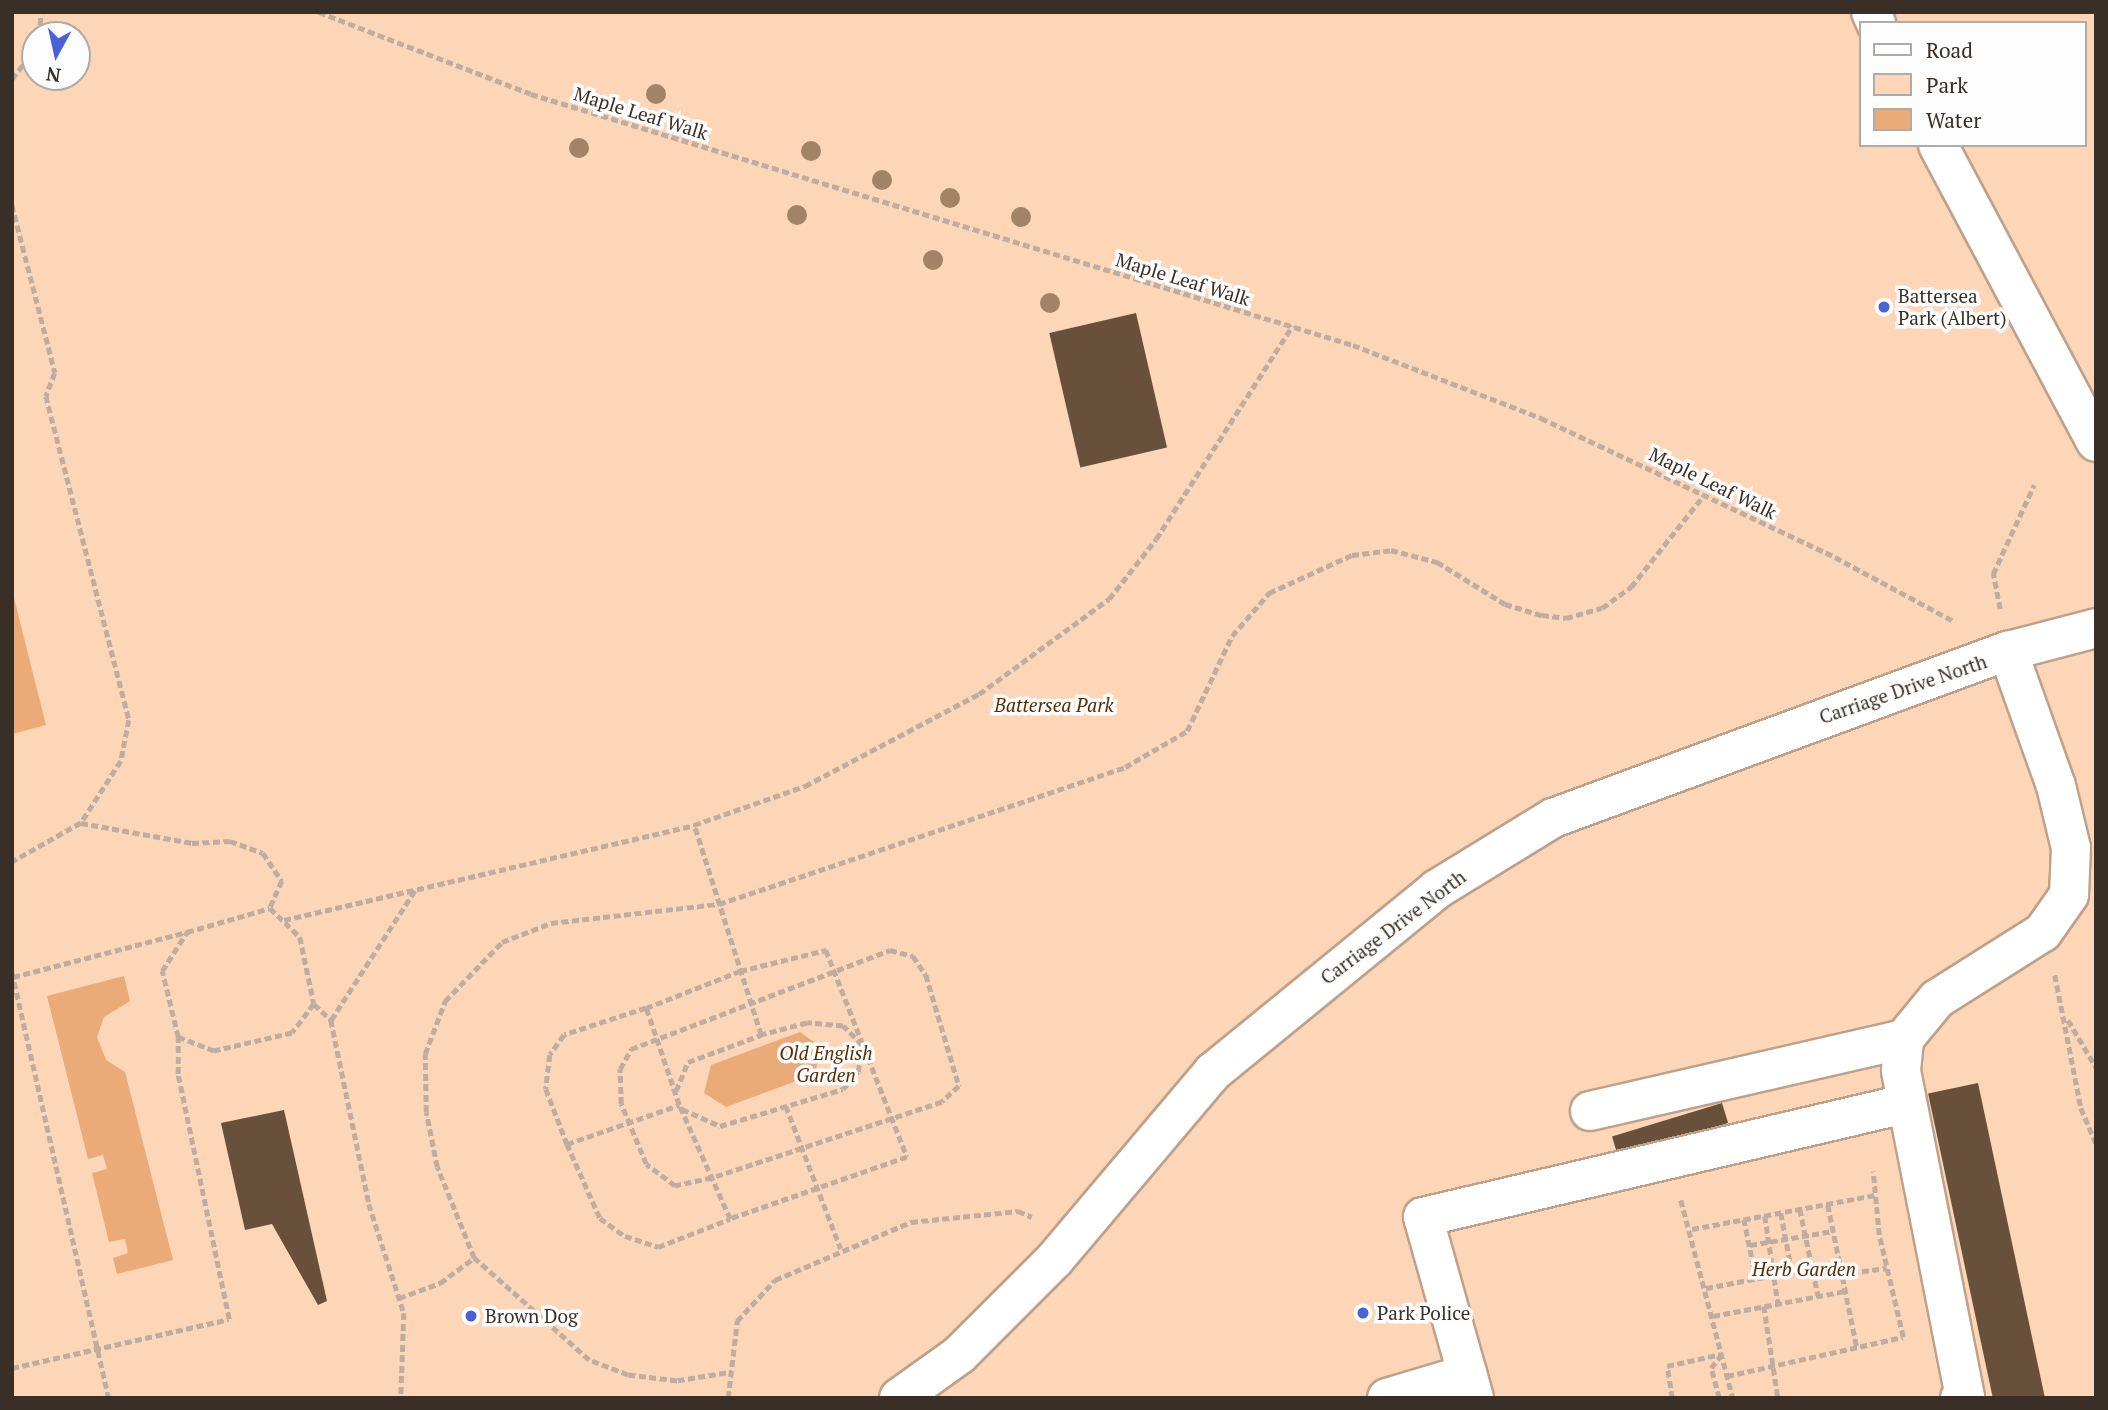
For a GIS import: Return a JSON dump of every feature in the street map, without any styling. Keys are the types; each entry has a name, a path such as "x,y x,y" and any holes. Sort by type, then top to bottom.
{"street":[{"path":"1939,147 2096,442"},
{"name":"Carriage Drive North","path":"899,1398 959,1354 1074,1236 1213,1072 1437,889 1553,818 1790,729 2008,652 2096,628"},
{"path":"1590,1111 1904,1039 1937,999 2043,932 2069,895 2071,848 2056,786 2008,652"},
{"path":"1904,1039 1905,1104 1965,1397 1960,1398"},
{"path":"1387,1398 1470,1386 1423,1217 1905,1104"}],"path":[{"name":"Maple Leaf Walk","path":"318,12 531,94 1292,326 1541,418 1835,557 2008,652"},
{"path":"12,205 55,373 46,396 129,720 121,761 81,823 12,862"},
{"path":"284,920 694,825 805,786 894,743 979,694 1110,599 1156,539 1292,326"},
{"path":"2008,652 1993,574 2034,485"},
{"path":"726,1373 677,1381 628,1375 589,1360 474,1258 436,1167 426,1112 425,1054 445,1001 502,942 551,923 719,904 1077,786 1161,749 1186,731 1245,616 1269,593 1315,569 1391,550 1437,562 1505,604 1566,618 1602,608 1632,587 1703,496"},
{"path":"81,823 192,843 230,841 264,853 282,881 270,908 187,932 13,975 109,1398"},
{"path":"694,825 761,1035"},
{"path":"331,1020 415,890"},
{"path":"270,908 300,937 314,1004 331,1020 369,1204 399,1298 401,1398"},
{"path":"12,1368 229,1319 178,1074 178,1037 162,971 187,932"},
{"path":"826,950 907,1157 817,1187 658,1247 625,1237 600,1218 567,1144 546,1089 550,1055 564,1035 646,1008 740,971 826,950"},
{"path":"890,950 913,956 926,975 959,1086 942,1102 892,1120 801,1146 712,1178 675,1186 646,1164 627,1126 620,1069 631,1049 655,1036 750,1002 890,950"},
{"path":"2053,969 2066,1016 2081,1108 2096,1143"},
{"path":"178,1037 214,1051 292,1033 314,1004"},
{"path":"646,1008 679,1105 730,1219"},
{"path":"2066,1016 2096,1067"},
{"path":"819,1024 843,1026 862,1045 858,1072 843,1089 720,1126 689,1116 679,1105 675,1083 688,1062 761,1035 819,1024"},
{"path":"567,1144 627,1126 679,1105"},
{"path":"786,1106 841,1249"},
{"path":"1727,1376 1903,1337 1887,1268 1866,1113"},
{"path":"1674,1158 1674,1181 1692,1229 1733,1398"},
{"path":"1692,1229 1875,1195"},
{"path":"1828,1205 1857,1347"},
{"path":"1800,1209 1818,1296"},
{"path":"728,1398 726,1373 737,1321 775,1280 841,1249 911,1222 956,1214 1017,1211 1074,1236"},
{"path":"1781,1213 1793,1272"},
{"path":"1765,1216 1778,1303"},
{"path":"1744,1219 1756,1278"},
{"path":"1750,1245 1833,1231"},
{"path":"399,1298 440,1283 474,1258"},
{"path":"1706,1288 1839,1263"},
{"path":"1842,1274 1887,1268"},
{"path":"1713,1316 1845,1291"},
{"path":"1764,1306 1777,1365 1778,1398"},
{"path":"1672,1398 1667,1366 1721,1354"},
{"path":"1719,1398 1711,1368 1721,1354"}],"green space":[{"name":"Battersea Park","path":"12,12 2096,12 2096,1398 12,1398"}],"water":[{"path":"12,590 46,725 12,734"},
{"path":"124,976 130,1001 104,1017 97,1037 106,1060 125,1072 173,1260 117,1274 113,1258 128,1253 125,1239 109,1242 92,1173 107,1169 103,1155 88,1159 47,996"},
{"path":"800,1032 821,1047 815,1074 726,1107 704,1093 711,1065"}],"building":[{"path":"1136,313 1167,447 1080,467 1049,333"},
{"path":"1978,1083 2045,1398 1993,1398 1928,1094"},
{"path":"1722,1103 1728,1123 1618,1157 1612,1137"},
{"path":"284,1110 327,1301 318,1305 272,1224 245,1230 221,1123"}],"place":[{"name":"Battersea Park (Albert)","path":"1884,307"},
{"name":"Park Police","path":"1363,1313"},
{"name":"Brown Dog","path":"471,1316"}],"park label":[{"name":"Old English Garden","path":"826,1064"},
{"name":"Herb Garden","path":"1804,1269"}]}
